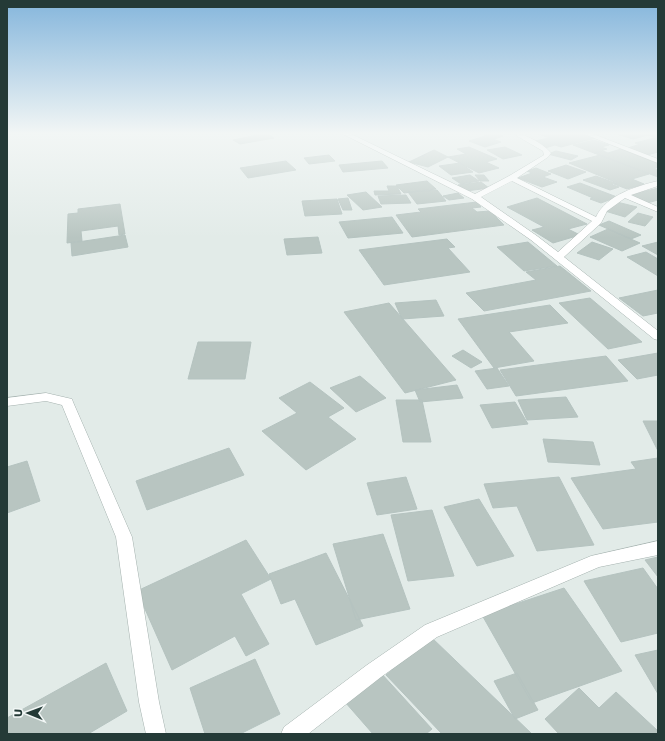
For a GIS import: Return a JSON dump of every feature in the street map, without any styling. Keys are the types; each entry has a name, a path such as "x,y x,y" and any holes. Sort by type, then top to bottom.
{"street":[{"path":"417,169 475,197 534,238 658,337"},
{"path":"475,197 512,178 527,169"},
{"path":"512,178 598,221"},
{"path":"558,257 598,221 604,210 624,195 658,183"},
{"path":"624,195 658,210"},
{"path":"7,402 46,397 67,402 124,537 149,702 156,734"},
{"path":"291,734 374,671 431,631 509,596 596,561 658,548"}],"building":[{"path":"240,169 294,169 296,170 248,178"},
{"path":"341,169 381,169 343,172"},
{"path":"442,169 468,169 473,172 451,175"},
{"path":"470,169 497,169 479,173"},
{"path":"537,169 551,174 543,177 557,182 542,187 518,178 532,173 527,171"},
{"path":"555,169 576,169 586,172 568,179 548,171"},
{"path":"582,169 635,169 649,174 632,179 644,184 627,189 614,184 617,183"},
{"path":"636,169 655,169 658,170 658,177"},
{"path":"470,175 479,181 461,184 452,178"},
{"path":"475,175 484,175 489,181 480,181"},
{"path":"596,176 615,183 611,184 619,187 610,190 583,180"},
{"path":"427,181 436,189 404,193 396,185"},
{"path":"481,182 489,188 466,191 458,185"},
{"path":"580,183 617,197 601,203 567,187"},
{"path":"387,186 397,186 401,194 375,195 374,191 389,191"},
{"path":"658,188 658,200 647,203 630,195"},
{"path":"437,190 446,201 417,204 408,192"},
{"path":"366,192 382,207 363,210 347,195"},
{"path":"458,193 464,198 449,200 443,196"},
{"path":"406,195 411,203 381,204 378,196"},
{"path":"348,198 352,210 343,210 338,199"},
{"path":"537,198 587,224 568,229 580,235 553,243 532,230 544,227 507,207"},
{"path":"337,199 342,214 305,216 302,201"},
{"path":"477,202 481,207 472,208 477,212 490,211 504,225 412,237 396,215 421,212 418,209"},
{"path":"617,202 637,207 625,217 605,211"},
{"path":"120,204 125,234 119,235 118,226 81,231 82,241 67,243 68,214 78,213 78,209"},
{"path":"638,213 653,217 645,226 628,222"},
{"path":"392,217 403,233 348,238 339,222"},
{"path":"609,221 641,235 631,239 599,225"},
{"path":"608,229 640,243 622,251 590,237"},
{"path":"125,235 128,247 72,256 71,243"},
{"path":"318,237 322,253 287,255 284,239"},
{"path":"447,239 455,247 448,248 470,272 384,285 359,250"},
{"path":"528,242 557,266 524,271 497,247"},
{"path":"592,242 613,249 599,260 577,253"},
{"path":"658,242 658,255 642,246"},
{"path":"646,252 658,259 658,276 627,257"},
{"path":"560,266 591,291 484,311 466,293 536,280 526,272"},
{"path":"658,290 658,313 643,316 619,298"},
{"path":"590,298 642,342 608,349 559,303"},
{"path":"436,300 444,316 402,319 395,303"},
{"path":"389,303 456,380 405,393 344,312"},
{"path":"550,305 568,323 509,332 534,361 494,368 458,319"},
{"path":"198,342 251,342 245,379 188,379"},
{"path":"463,350 482,362 471,368 452,356"},
{"path":"658,353 658,375 637,379 618,360"},
{"path":"606,356 628,381 516,396 500,370"},
{"path":"497,368 509,386 487,389 475,371"},
{"path":"360,376 386,398 356,412 330,388"},
{"path":"310,382 344,408 328,417 356,439 306,470 262,431 297,413 279,398"},
{"path":"457,385 463,398 420,402 415,390"},
{"path":"566,397 578,417 527,420 518,400"},
{"path":"396,400 422,400 431,442 403,442"},
{"path":"515,402 528,424 492,428 480,405"},
{"path":"643,421 658,421 658,451"},
{"path":"543,439 593,442 600,465 548,462"},
{"path":"229,448 244,475 147,510 136,481"},
{"path":"658,458 658,522 603,529 571,478 636,469 631,462"},
{"path":"27,461 40,501 7,513 7,467"},
{"path":"406,477 417,509 377,515 367,483"},
{"path":"559,477 594,545 537,551 517,506 493,508 484,484"},
{"path":"479,499 514,556 477,566 444,507"},
{"path":"432,510 454,576 408,581 391,515"},
{"path":"383,534 410,609 356,620 333,544"},
{"path":"246,540 271,579 241,594 269,644 246,656 235,636 172,670 137,591"},
{"path":"326,553 363,626 316,645 295,599 281,604 269,574"},
{"path":"658,557 658,577 645,560"},
{"path":"643,568 658,589 658,633 621,642 584,581"},
{"path":"564,588 622,671 532,703 482,615"},
{"path":"431,637 532,734 442,734 386,675"},
{"path":"658,650 658,694 635,655"},
{"path":"255,659 280,714 240,734 205,734 190,688"},
{"path":"106,663 127,711 88,734 7,734 7,718"},
{"path":"380,672 432,729 426,734 373,734 345,702"},
{"path":"517,673 538,710 515,719 494,681"},
{"path":"579,688 599,708 616,692 658,731 658,734 559,734 545,719"}]}
